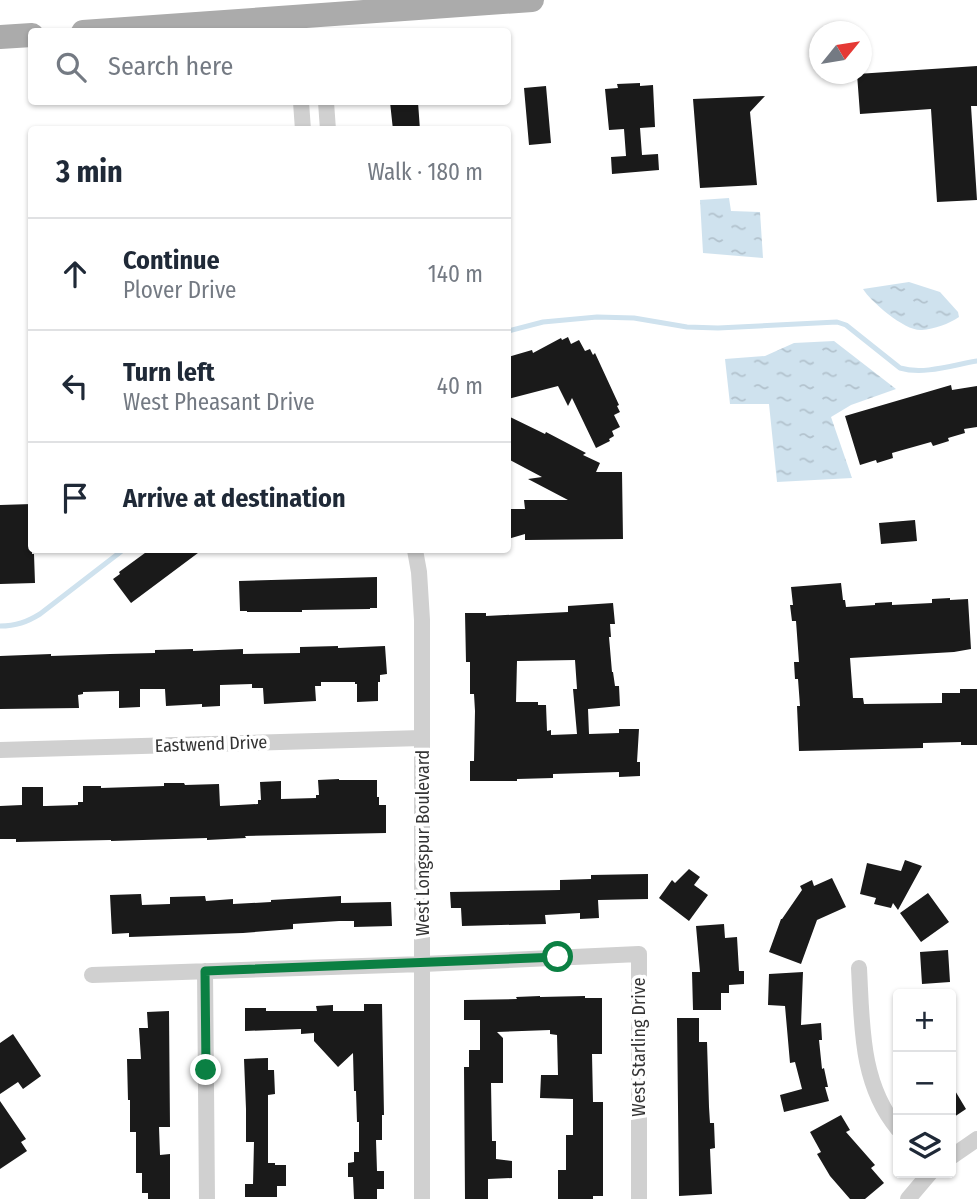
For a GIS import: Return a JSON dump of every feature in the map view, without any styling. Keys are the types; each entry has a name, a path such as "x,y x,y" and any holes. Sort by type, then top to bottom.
{"main road":[{"path":"196,28 309,24 531,0"},
{"path":"0,37 28,35"}],"street":[{"path":"301,105 303,126"},
{"path":"326,105 328,126"},
{"name":"West Longspur Boulevard","path":"416,553 422,620 422,1199"},
{"name":"Eastwend Drive","path":"0,750 422,738"},
{"name":"West Starling Drive","path":"423,964 639,954 639,1199"},
{"path":"92,975 423,964"},
{"path":"859,968 862,1040 873,1084 887,1116 893,1123"},
{"path":"205,971 207,1199"},
{"path":"956,1154 977,1139"},
{"path":"908,1199 926,1178"}],"water":[{"path":"729,198 731,211 760,212 763,258 703,253 700,200"},
{"path":"909,282 940,292 958,312 959,317 936,327 915,329 890,315 863,289"},
{"path":"834,341 896,389 851,405 831,417 852,478 777,482 769,404 730,404 725,359 765,356 794,343"}],"building":[{"path":"977,66 977,106 971,106 977,200 937,202 931,109 860,114 858,84 872,84 872,73"},
{"path":"640,83 640,86 653,85 655,127 640,128 642,155 658,154 659,170 612,174 611,157 626,156 624,129 609,130 605,89 618,88 617,84"},
{"path":"546,86 551,143 529,145 524,88"},
{"path":"765,96 750,112 757,185 700,188 693,99"},
{"path":"390,105 418,105 420,126 393,126"},
{"path":"568,337 571,344 579,340 585,351 590,349 593,355 595,353 619,405 617,406 620,412 614,415 620,427 612,431 614,436 610,441 596,448 572,398 568,406 558,386 511,398 511,356 532,350 533,353 561,338 562,340"},
{"path":"951,385 952,390 977,386 977,427 964,429 965,433 948,438 949,441 933,446 931,442 892,453 893,458 860,465 845,416"},
{"path":"511,417 586,453 583,455 600,463 596,472 622,472 623,539 525,540 525,534 511,538 511,509 525,509 524,500 568,500 528,479 542,477 511,461"},
{"path":"28,504 28,553 34,554 35,583 0,584 0,505"},
{"path":"915,520 917,541 881,544 879,523"},
{"path":"145,553 198,553 131,603 113,579"},
{"path":"377,577 377,608 302,612 240,611 239,581"},
{"path":"841,583 846,607 892,602 892,605 932,603 932,599 968,599 971,649 850,658 853,698 863,698 864,704 942,703 942,693 977,689 977,745 961,745 961,742 923,743 923,748 799,751 797,706 800,706 794,662 799,662 796,621 792,621 790,605 793,605 791,587"},
{"path":"613,603 615,624 610,624 609,637 612,672 615,686 619,686 620,706 588,709 589,734 639,729 637,762 640,762 640,776 619,777 619,772 553,774 553,778 517,781 470,781 470,761 474,761 475,711 474,694 470,694 470,662 466,662 465,613 486,613 486,616 568,612 568,606","holes":["575,660 577,689 573,689 577,734 551,735 551,730 547,731 546,705 538,705 538,702 516,702 517,661"]},
{"path":"385,646 387,674 380,675 378,701 357,702 355,682 321,682 321,686 315,686 316,701 264,704 263,688 252,688 252,684 220,685 220,706 166,706 165,689 140,689 140,707 119,708 119,691 83,692 78,695 79,708 0,709 0,656 155,653 155,650 193,649 243,649 243,654 300,653 300,647"},
{"path":"318,780 377,780 379,805 386,805 386,833 245,836 246,838 207,840 16,842 16,839 0,839 0,806 22,805 22,787 43,787 43,806 46,806 78,805 78,802 83,802 83,786 101,788 164,786 164,783 219,784 220,806 258,804 258,800 261,800 260,782 281,781 281,799 316,798 316,795 319,795"},
{"path":"905,860 922,866 898,910 893,903 891,908 874,904 876,898 860,894 867,863 901,871"},
{"path":"689,869 700,877 694,885 708,895 689,921 659,898 672,880 675,883"},
{"path":"648,874 648,899 598,900 599,918 580,919 580,913 545,915 546,924 462,926 461,908 451,908 450,892 560,890 560,880 591,879 591,875"},
{"path":"832,878 846,907 817,920 801,964 769,952 781,919 802,890 800,886 812,880 814,886"},
{"path":"928,893 949,922 921,942 900,913"},
{"path":"141,894 142,905 170,904 170,897 205,896 206,901 233,899 233,904 341,896 341,903 391,902 392,926 354,927 354,921 339,921 293,924 293,929 243,933 129,937 129,933 112,934 110,895"},
{"path":"724,924 725,938 737,937 739,971 744,971 744,984 729,985 729,993 721,993 721,1010 693,1010 692,972 700,972 696,926"},
{"path":"948,950 950,982 922,984 920,952"},
{"path":"803,972 801,1025 821,1023 822,1040 819,1040 829,1101 784,1112 780,1095 802,1089 795,1062 790,1063 785,1006 768,1005 769,974"},
{"path":"540,996 602,998 602,1054 592,1054 593,1102 603,1102 603,1196 593,1196 593,1199 558,1199 558,1170 566,1170 566,1135 573,1135 573,1099 540,1098 541,1075 558,1075 557,1035 550,1034 550,1030 497,1032 503,1038 503,1083 491,1083 492,1141 496,1141 496,1159 512,1161 512,1178 488,1179 488,1199 465,1199 464,1067 469,1067 469,1050 480,1050 480,1020 464,1020 464,1000"},
{"path":"364,1004 382,1004 384,1115 382,1140 376,1140 377,1171 384,1171 384,1189 377,1189 377,1199 354,1199 353,1177 348,1177 348,1163 354,1162 354,1152 359,1152 353,1053 338,1067 314,1041 314,1033 301,1034 301,1029 245,1031 245,1008 266,1008 266,1011 317,1011 316,1006 333,1005 333,1011 364,1011"},
{"path":"169,1011 170,1127 159,1127 160,1155 170,1154 170,1199 148,1199 148,1193 142,1193 142,1173 136,1173 136,1132 130,1132 127,1059 141,1059 139,1028 148,1028 147,1012"},
{"path":"677,1018 699,1018 699,1042 707,1042 710,1123 714,1123 715,1148 710,1149 712,1194 679,1196"},
{"path":"13,1034 41,1076 23,1089 18,1082 0,1094 0,1043"},
{"path":"268,1058 268,1070 274,1070 275,1094 268,1095 268,1163 286,1165 286,1186 277,1186 277,1197 245,1197 245,1184 253,1184 254,1142 246,1142 244,1059"},
{"path":"956,1092 966,1109 956,1116"},
{"path":"0,1101 26,1139 21,1142 27,1151 0,1169"},
{"path":"841,1115 850,1130 846,1132 875,1165 871,1168 884,1183 865,1199 850,1199 830,1176 817,1154 821,1152 810,1132"}],"waterway":[{"path":"511,330 543,322 597,317 634,318 687,327 718,328 837,322 846,325 900,368 929,370 977,361"},
{"path":"0,626 21,623 40,614 119,553"}],"route":[{"path":"206,1070 205,971 558,957"}]}
